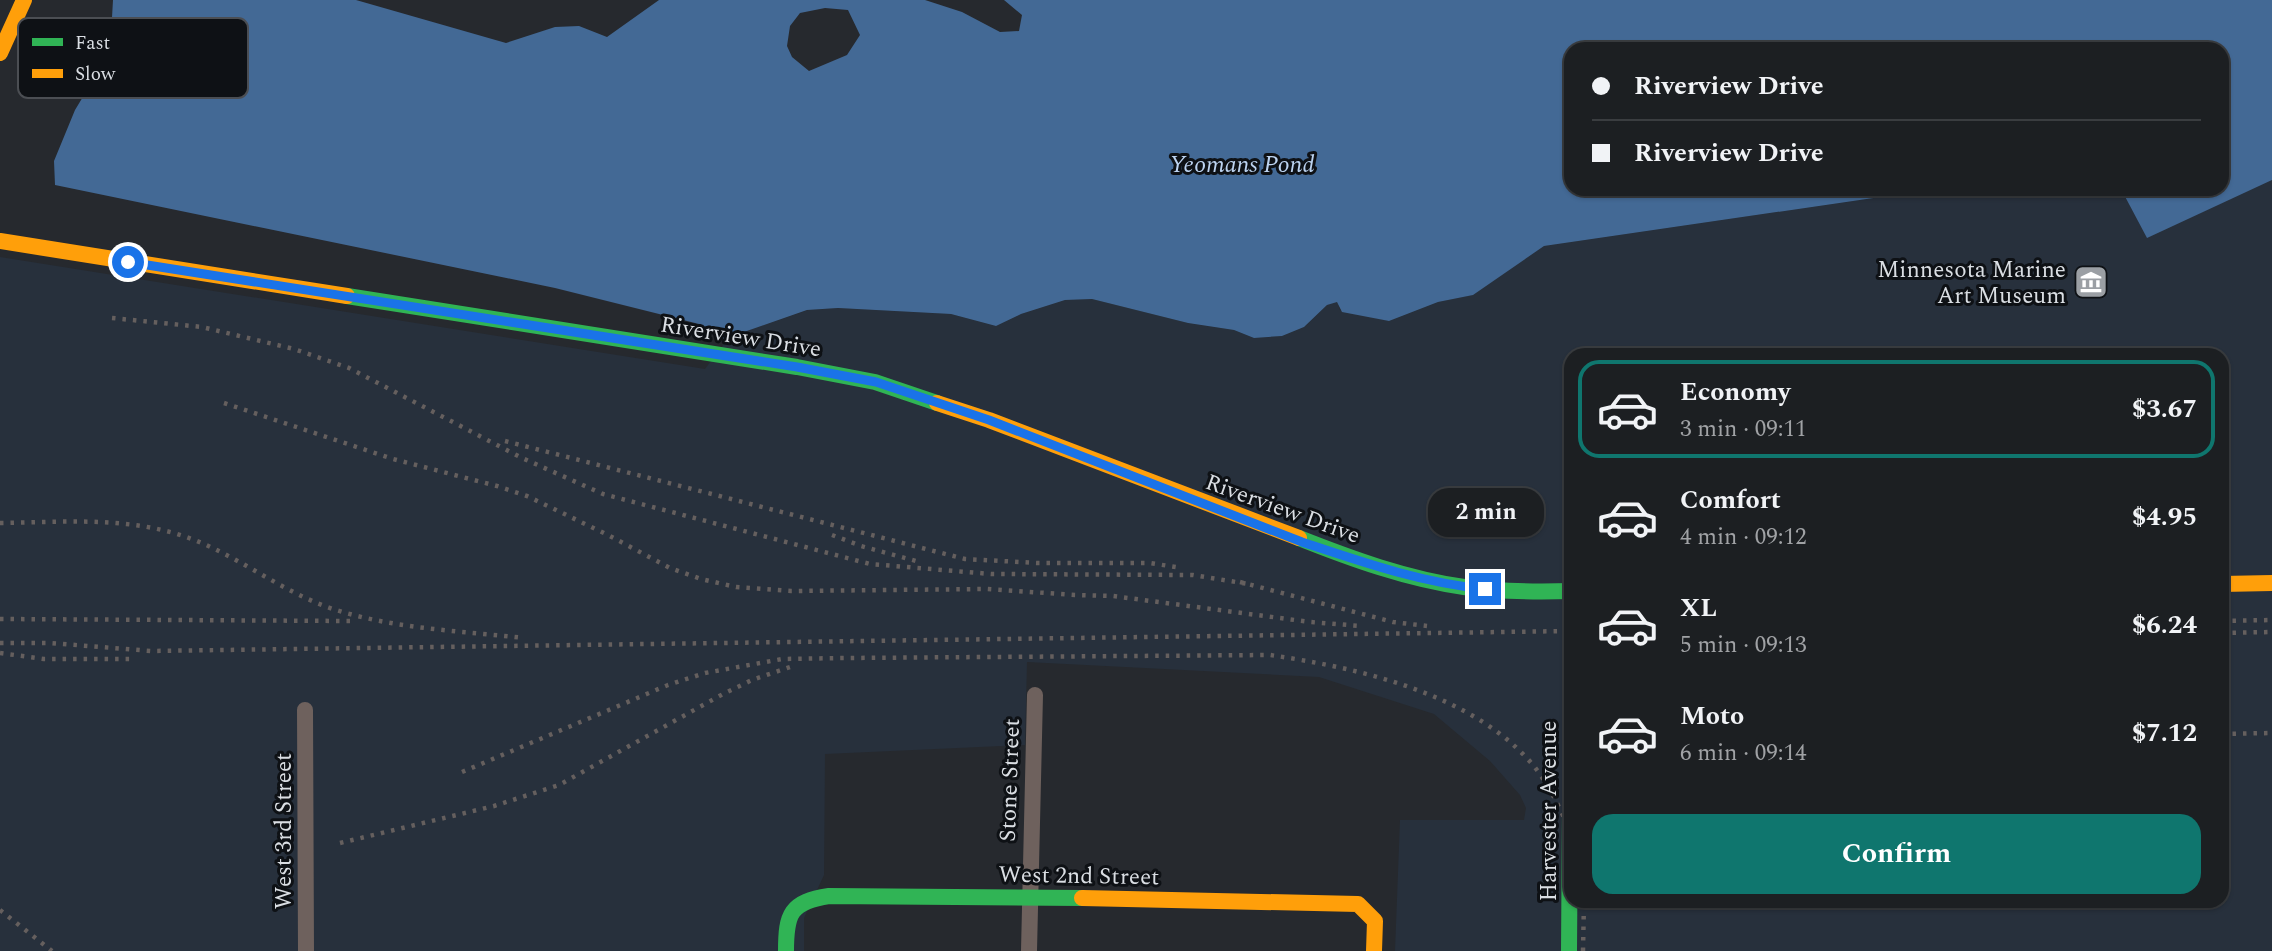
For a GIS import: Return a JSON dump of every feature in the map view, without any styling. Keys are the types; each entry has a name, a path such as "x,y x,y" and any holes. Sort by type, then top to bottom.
{"street":[{"path":"0,53 24,0"},
{"name":"Riverview Drive","path":"0,241 797,367 876,382 989,420 1354,560 1416,578 1465,587 1506,591 1564,591"},
{"path":"2229,584 2272,583"},
{"name":"Stone Street","path":"1029,951 1028,897 1035,695"},
{"name":"West 3rd Street","path":"305,710 306,951"},
{"name":"West 2nd Street","path":"786,951 786,922 795,906 810,898 830,895 1358,904 1375,921 1374,951"},
{"name":"Harvester Avenue","path":"1569,908 1569,951"}],"shaded area":[{"path":"2272,180 2272,951 1395,951 1400,820 1524,820 1526,808 1520,795 1490,761 1434,714 1319,677 1027,662 1025,745 825,754 824,875 804,918 804,951 0,951 0,257 705,369 729,337 808,310 838,308 951,314 996,326 1021,314 1065,300 1092,299 1188,323 1234,330 1254,338 1282,336 1304,327 1327,305 1337,301 1340,310 1389,321 1438,302 1472,295 1544,246 1887,196 2125,196 2147,237"}],"water":[{"name":"Yeomans Pond","path":"113,0 356,0 506,43 555,27 579,26 607,37 659,0 925,0 962,12 1000,32 1019,31 1022,15 1004,0 2272,0 2272,180 2147,238 2125,196 2229,196 2229,42 1564,42 1564,196 1887,196 1544,246 1473,295 1438,302 1389,321 1342,312 1337,302 1327,305 1304,327 1282,336 1254,338 1234,330 1188,323 1092,299 1065,300 1021,314 996,326 951,314 838,308 807,310 724,339 699,324 555,288 55,185 54,161 82,98 248,98 248,18 112,18","holes":["825,8 848,10 860,35 847,55 809,71 792,57 787,46 790,26 800,13"]}],"railway":[{"path":"112,318 202,327 294,349 349,368 522,458 603,494 870,564 991,574 1193,575 1248,584"},
{"path":"224,403 393,459 527,496 670,568 736,587 791,591 987,589 1113,596 1310,622 1361,626"},
{"path":"505,441 965,559 1038,563 1150,563 1182,568"},
{"path":"0,523 104,522 154,528 204,544 285,588 336,610 406,625 524,638"},
{"path":"832,535 916,561"},
{"path":"1240,582 1393,622 1427,626"},
{"path":"0,619 350,621"},
{"path":"2229,621 2272,620"},
{"path":"0,643 50,643 151,651 1564,631"},
{"path":"2229,633 2272,632"},
{"path":"0,653 44,659 133,659"},
{"path":"462,772 668,685 705,673 782,659 1270,655 1340,668 1412,688 1479,719 1508,740 1533,765 1545,781 1564,819"},
{"path":"340,843 494,806 559,785 723,694 752,680 796,665"},
{"path":"2229,734 2272,733"},
{"path":"1583,951 1584,908"},
{"path":"0,910 52,951"}],"traffic: fast":[{"path":"347,296 797,367 875,382 937,403"},
{"path":"1299,538 1422,579 1478,589 1564,591"},
{"path":"786,951 787,928 793,912 806,902 829,896 1082,898"},
{"path":"1569,908 1569,951"}],"traffic: slow":[{"path":"0,53 24,0"},
{"path":"0,241 347,296"},
{"path":"937,403 989,420 1299,538"},
{"path":"2229,584 2272,583"},
{"path":"1082,898 1358,904 1375,921 1374,951"}],"place":[{"name":"Minnesota Marine Art Museum","path":"2091,282"}],"route":[{"path":"128,262 797,367 876,382 989,420 1354,560 1416,578 1485,589"}]}
